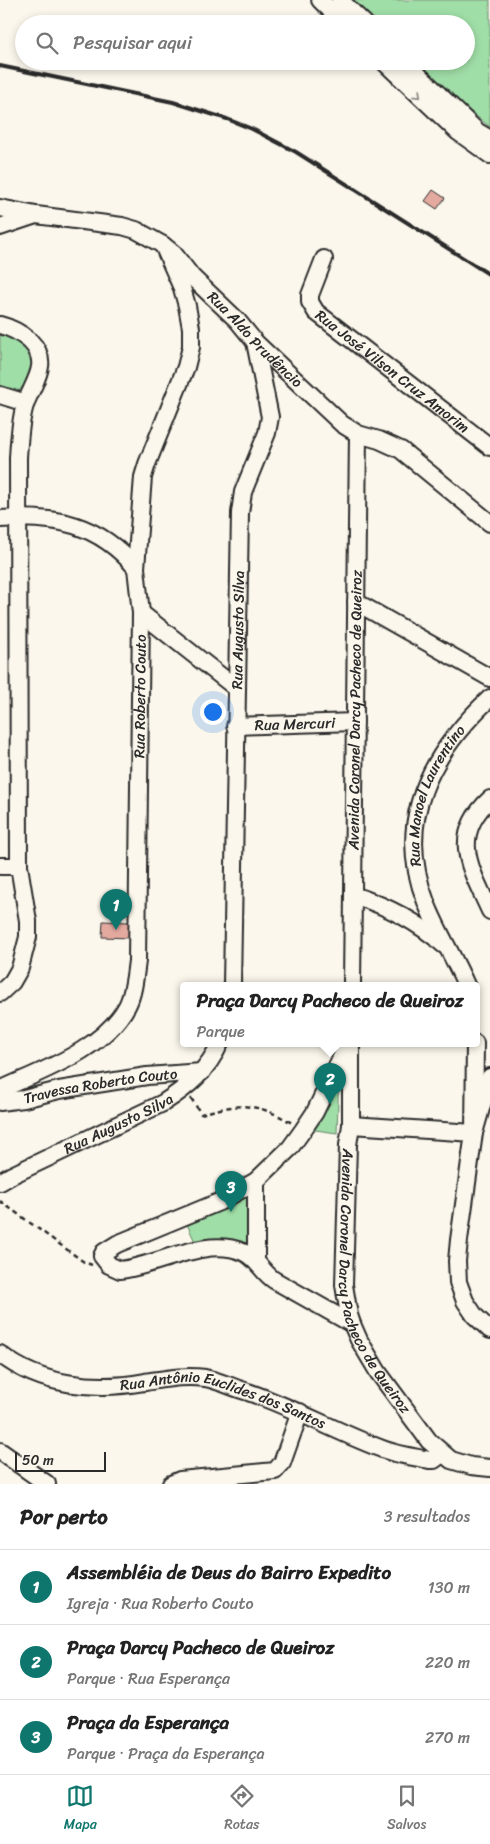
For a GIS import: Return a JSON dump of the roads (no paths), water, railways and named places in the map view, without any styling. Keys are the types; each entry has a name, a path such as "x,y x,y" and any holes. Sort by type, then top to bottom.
{"street":[{"path":"320,0 336,15"},
{"path":"340,0 356,15"},
{"path":"393,70 458,132 490,155"},
{"path":"413,70 478,132 490,140"},
{"name":"Rua Aldo Prudêncio","path":"0,208 36,215 122,226 136,230 163,245 174,254 192,277 237,320 255,342 342,424 358,434 379,440 401,450 490,523"},
{"path":"0,227 36,215"},
{"name":"Rua Roberto Couto","path":"0,1090 82,1052 98,1039 122,1014 128,1004 132,990 137,961 141,614 136,568 144,477 147,464 186,367 190,347 187,306 182,288 163,245"},
{"name":"Rua José Vilson Cruz Amorim","path":"324,259 310,294 310,302 316,312 490,448"},
{"path":"0,325 20,333 35,347 40,357 38,375 26,403 19,445 19,866 28,921 28,937 20,968 12,982 0,993"},
{"name":"Rua Augusto Silva","path":"232,982 235,726 241,503 267,433 270,417 255,342"},
{"path":"0,395 26,403"},
{"name":"Avenida Coronel Darcy Pacheco de Queiroz","path":"352,982 358,434"},
{"path":"0,519 19,518 51,521 85,528 112,543 136,568"},
{"path":"356,602 490,678"},
{"path":"141,614 236,688"},
{"name":"Rua Manoel Laurentino","path":"465,982 434,920 419,882 414,845 414,824 421,793 443,750 462,726 490,698"},
{"name":"Rua Mercuri","path":"235,726 355,722"},
{"path":"490,799 475,815 467,838 471,871 490,911"},
{"path":"0,866 19,866"},
{"path":"353,895 392,909 414,922 447,948 455,959"},
{"name":"Rua Augusto Silva","path":"0,1182 163,1103 185,1088 202,1072 218,1047"},
{"path":"347,1047 303,1130 290,1148 256,1182 219,1202 117,1244 104,1252 102,1256 105,1262 118,1270 128,1269 196,1250 211,1248 235,1249 256,1260 266,1274 274,1280 352,1324"},
{"name":"Avenida Coronel Darcy Pacheco de Queiroz","path":"349,1047 351,1124 348,1145 344,1285 352,1324 359,1340 389,1389 429,1441 451,1460 461,1464 490,1468"},
{"path":"475,1047 474,1132 459,1240 458,1282 475,1316 490,1330"},
{"name":"Travessa Roberto Couto","path":"0,1102 24,1099 59,1090 147,1076 202,1072"},
{"path":"474,1132 490,1077"},
{"path":"351,1124 474,1132"},
{"path":"256,1182 256,1260"},
{"name":"Rua Antônio Euclides dos Santos","path":"0,1354 11,1363 30,1373 74,1384 98,1386 145,1382 168,1377 204,1378 224,1383 300,1412 363,1441 405,1456 434,1460 442,1454"},
{"path":"171,1484 180,1480 275,1471 282,1463 300,1412"},
{"path":"0,1451 47,1484"}],"railway":[{"path":"0,66 15,69"},
{"path":"19,70 173,102 252,129 296,152 490,275"}],"place":[{"name":"Assembléia de Deus do Bairro Expedito","path":"116,930"},
{"name":"Praça Darcy Pacheco de Queiroz","path":"330,1104"},
{"name":"Praça da Esperança","path":"231,1212"}]}
